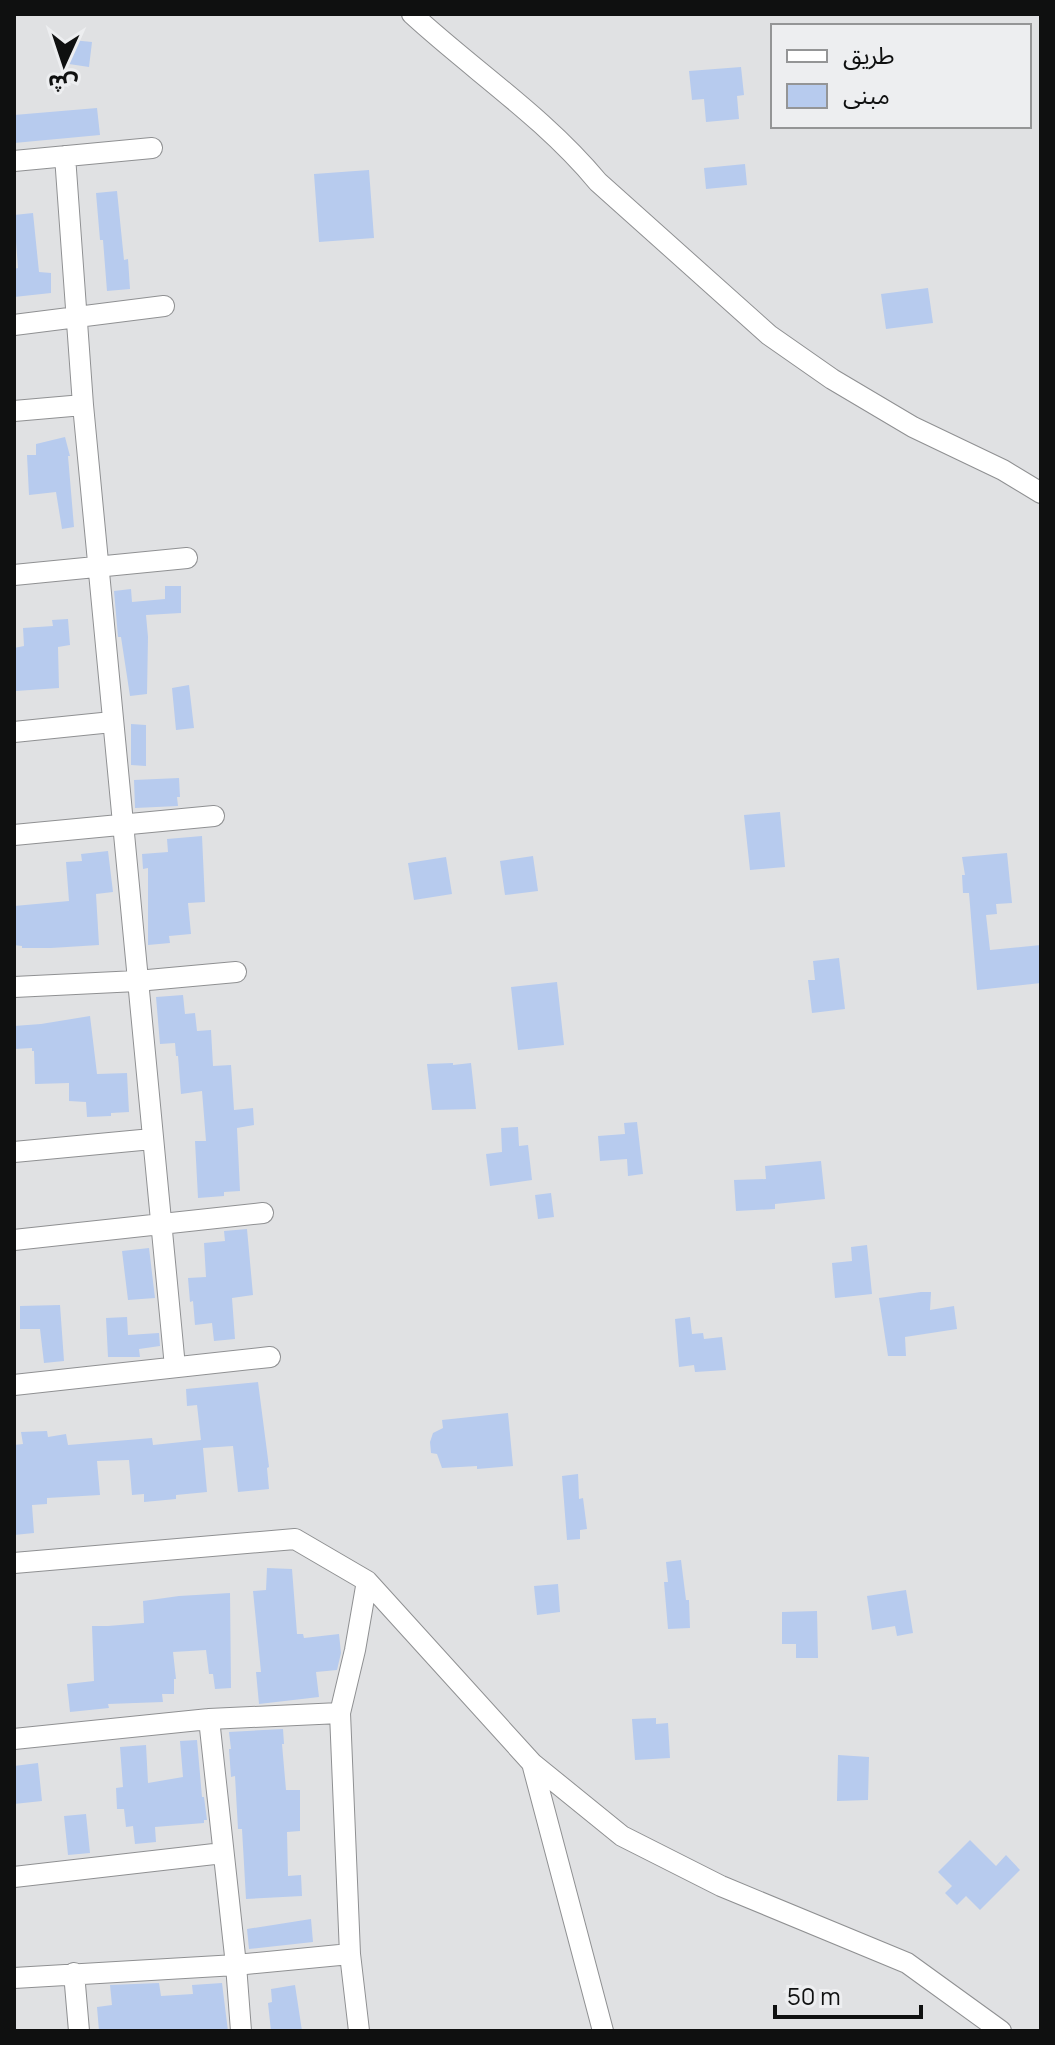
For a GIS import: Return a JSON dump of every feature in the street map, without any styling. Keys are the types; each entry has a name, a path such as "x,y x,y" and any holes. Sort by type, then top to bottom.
{"street":[{"path":"412,14 502,88 575,154 598,182 769,335 832,379 913,427 1003,470 1041,493"},
{"path":"14,161 152,148"},
{"path":"65,156 83,405 175,1367"},
{"path":"14,325 164,306"},
{"path":"14,411 83,405"},
{"path":"14,575 187,558"},
{"path":"14,732 112,722"},
{"path":"14,835 214,816"},
{"path":"14,987 236,972"},
{"path":"14,1152 152,1139"},
{"path":"14,1240 263,1213"},
{"path":"14,1385 270,1357"},
{"path":"14,1563 295,1539 367,1581 532,1763 622,1836 721,1886 907,1963 1001,2031"},
{"path":"359,2031 350,1954 340,1713 367,1581"},
{"path":"14,1739 209,1719 340,1713"},
{"path":"209,1719 241,2031"},
{"path":"532,1763 603,2031"},
{"path":"14,1877 223,1853"},
{"path":"14,1978 236,1965 350,1954"},
{"path":"74,1973 79,2031"}],"building":[{"path":"72,40 92,42 89,67 69,64"},
{"path":"741,67 744,95 737,96 739,119 706,122 704,99 692,100 689,71"},
{"path":"97,108 100,135 14,143 14,115"},
{"path":"745,164 747,185 706,189 704,168"},
{"path":"369,170 374,238 319,242 314,174"},
{"path":"117,191 130,289 107,291 96,193"},
{"path":"33,213 39,272 51,273 51,293 14,297 14,269 18,268 14,215"},
{"path":"928,288 933,323 886,329 881,294"},
{"path":"65,437 70,456 74,527 62,529 56,492 29,495 27,455 36,455 36,444"},
{"path":"165,586 181,586 181,613 146,615 147,694 130,696 121,637 118,637 114,591 131,589 132,602 165,599"},
{"path":"68,619 70,645 58,647 59,688 16,691 14,648 24,646 23,628 53,626 52,620"},
{"path":"189,685 194,728 176,730 172,688"},
{"path":"131,724 146,725 146,766 131,765"},
{"path":"179,778 178,806 135,808 134,780"},
{"path":"780,812 785,867 750,870 744,815"},
{"path":"202,836 205,902 188,903 191,934 169,936 170,943 148,945 148,868 143,869 142,854 168,852 167,839"},
{"path":"108,851 113,892 96,894 99,945 22,948 14,945 14,906 69,901 66,862 82,861 81,854"},
{"path":"1007,853 1012,903 996,904 997,914 986,915 990,950 1041,945 1041,983 977,990 969,893 963,893 962,875 965,875 962,857"},
{"path":"533,856 538,891 505,895 500,861"},
{"path":"446,857 452,894 414,900 408,863"},
{"path":"839,958 845,1009 812,1013 808,980 815,980 813,961"},
{"path":"557,982 564,1045 518,1050 511,987"},
{"path":"183,995 185,1014 195,1013 197,1031 211,1030 213,1066 231,1065 234,1110 253,1108 254,1125 237,1128 240,1191 224,1192 224,1196 198,1198 195,1141 206,1141 202,1091 181,1094 175,1043 160,1044 156,997"},
{"path":"90,1016 97,1074 127,1073 129,1112 87,1117 86,1102 69,1101 69,1083 35,1084 32,1048 14,1049 14,1026"},
{"path":"471,1063 476,1109 432,1110 427,1064"},
{"path":"637,1122 643,1174 628,1176 627,1159 600,1161 598,1136 625,1134 624,1123"},
{"path":"518,1127 519,1146 528,1145 532,1180 490,1186 486,1154 502,1152 501,1128"},
{"path":"821,1161 825,1199 775,1204 775,1209 736,1211 734,1180 766,1179 765,1166"},
{"path":"551,1193 554,1217 538,1219 535,1195"},
{"path":"247,1229 253,1295 232,1298 235,1339 214,1341 212,1323 195,1325 188,1278 206,1277 204,1243 225,1241 224,1231"},
{"path":"867,1245 872,1294 835,1298 832,1263 852,1261 851,1247"},
{"path":"149,1248 155,1298 128,1300 122,1251"},
{"path":"931,1292 930,1310 954,1306 957,1329 905,1337 906,1356 888,1356 879,1298"},
{"path":"60,1305 64,1361 44,1363 40,1329 20,1329 20,1306"},
{"path":"127,1317 128,1335 159,1333 160,1346 139,1349 140,1357 108,1357 106,1318"},
{"path":"690,1317 692,1334 703,1333 704,1339 722,1337 726,1370 695,1372 694,1365 679,1367 675,1319"},
{"path":"258,1382 269,1489 238,1492 233,1446 203,1448 207,1492 176,1495 176,1499 144,1502 144,1494 132,1495 129,1460 97,1461 100,1495 47,1498 47,1504 32,1505 34,1533 14,1535 14,1445 23,1444 21,1432 47,1431 48,1437 66,1434 68,1445 152,1438 153,1445 201,1440 197,1405 187,1406 186,1389"},
{"path":"508,1413 513,1466 442,1468 437,1454 431,1453 433,1433 443,1428 442,1420"},
{"path":"578,1474 579,1499 583,1498 587,1529 580,1530 580,1539 567,1540 562,1476"},
{"path":"681,1560 686,1600 689,1600 690,1628 668,1629 664,1582 668,1582 666,1562"},
{"path":"267,1568 292,1569 297,1634 303,1634 304,1638 339,1634 341,1653 337,1670 316,1672 319,1697 259,1704 256,1672 261,1672 253,1591 266,1590"},
{"path":"558,1584 560,1612 537,1615 534,1586"},
{"path":"906,1590 913,1633 897,1636 895,1626 872,1630 867,1596"},
{"path":"230,1593 231,1688 215,1689 213,1674 209,1674 206,1650 173,1652 174,1694 162,1694 163,1702 108,1704 109,1708 70,1712 67,1684 94,1681 92,1626 144,1623 143,1601"},
{"path":"817,1611 818,1658 796,1658 796,1644 782,1644 782,1612"},
{"path":"656,1718 656,1724 668,1723 670,1758 635,1760 632,1719"},
{"path":"283,1729 286,1790 300,1790 300,1831 287,1832 288,1876 301,1875 302,1896 246,1899 242,1829 238,1829 235,1776 231,1777 229,1732"},
{"path":"197,1740 207,1820 204,1823 155,1827 156,1842 135,1844 133,1826 126,1827 124,1809 117,1809 116,1788 123,1787 120,1747 146,1745 148,1783 183,1777 180,1741"},
{"path":"838,1755 869,1757 868,1800 837,1801"},
{"path":"38,1763 42,1801 14,1804 14,1766"},
{"path":"86,1814 90,1853 68,1855 64,1816"},
{"path":"970,1840 996,1866 1006,1855 1020,1870 980,1910 966,1896 957,1905 945,1893 952,1886 938,1872"},
{"path":"311,1919 313,1942 249,1949 247,1929"},
{"path":"159,1983 161,1996 193,1994 192,1985 222,1983 228,2031 99,2031 97,2007 112,2005 110,1985"},
{"path":"295,1985 302,2031 271,2031 268,2003 272,2002 271,1989"}]}
